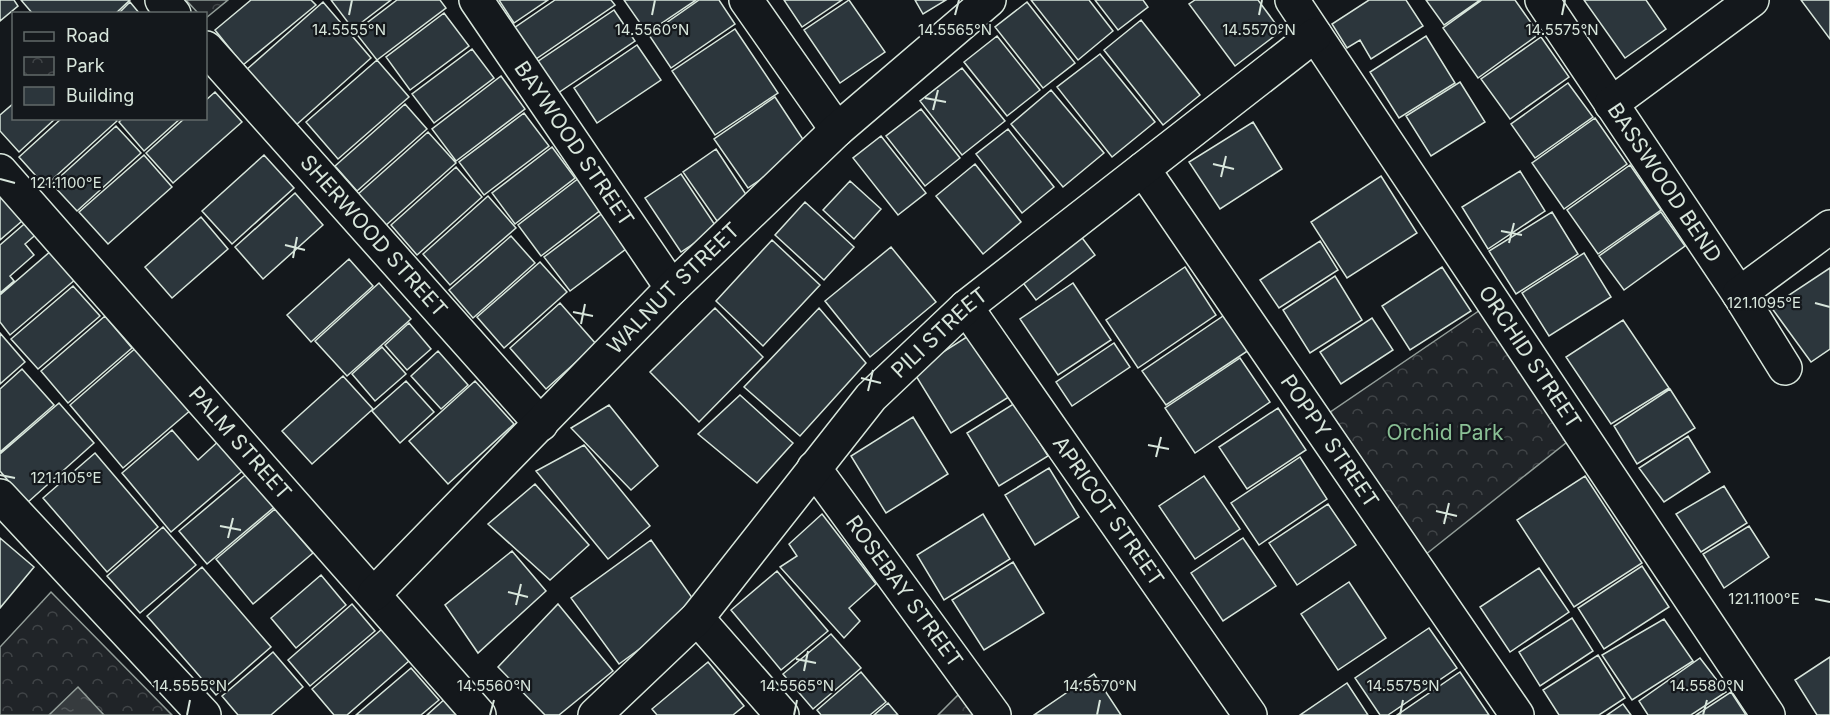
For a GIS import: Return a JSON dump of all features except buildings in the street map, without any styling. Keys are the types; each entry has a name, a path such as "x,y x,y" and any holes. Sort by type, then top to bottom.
{"street":[{"path":"162,0 172,12"},
{"name":"BAYWOOD STREET","path":"476,0 672,288"},
{"path":"746,0 837,130"},
{"name":"WALNUT STREET","path":"375,594 672,288 837,130 989,0"},
{"name":"ORCHID STREET","path":"1292,0 1768,715"},
{"name":"BASSWOOD BEND","path":"1542,0 1785,368"},
{"path":"1611,104 1752,0"},
{"name":"PILI STREET","path":"595,715 697,618 871,397 966,307 1315,34"},
{"name":"SHERWOOD STREET","path":"207,49 541,424"},
{"name":"POPPY STREET","path":"1143,169 1517,715"},
{"name":"PALM STREET","path":"0,171 375,594 479,715"},
{"path":"1738,294 1830,227"},
{"name":"APRICOT STREET","path":"966,307 1250,715"},
{"name":"ROSEBAY STREET","path":"814,468 994,715"},
{"path":"0,496 204,715"},
{"path":"697,618 782,715"}],"green space":[{"path":"186,0 228,0 207,17 207,12 197,12"},
{"name":"Orchid Park","path":"1486,306 1567,442 1425,555 1326,415"},
{"path":"51,592 172,715 0,715 0,647"},
{"path":"966,687 986,715 938,715"}],"water":[{"path":"78,687 104,715 49,715"}]}
